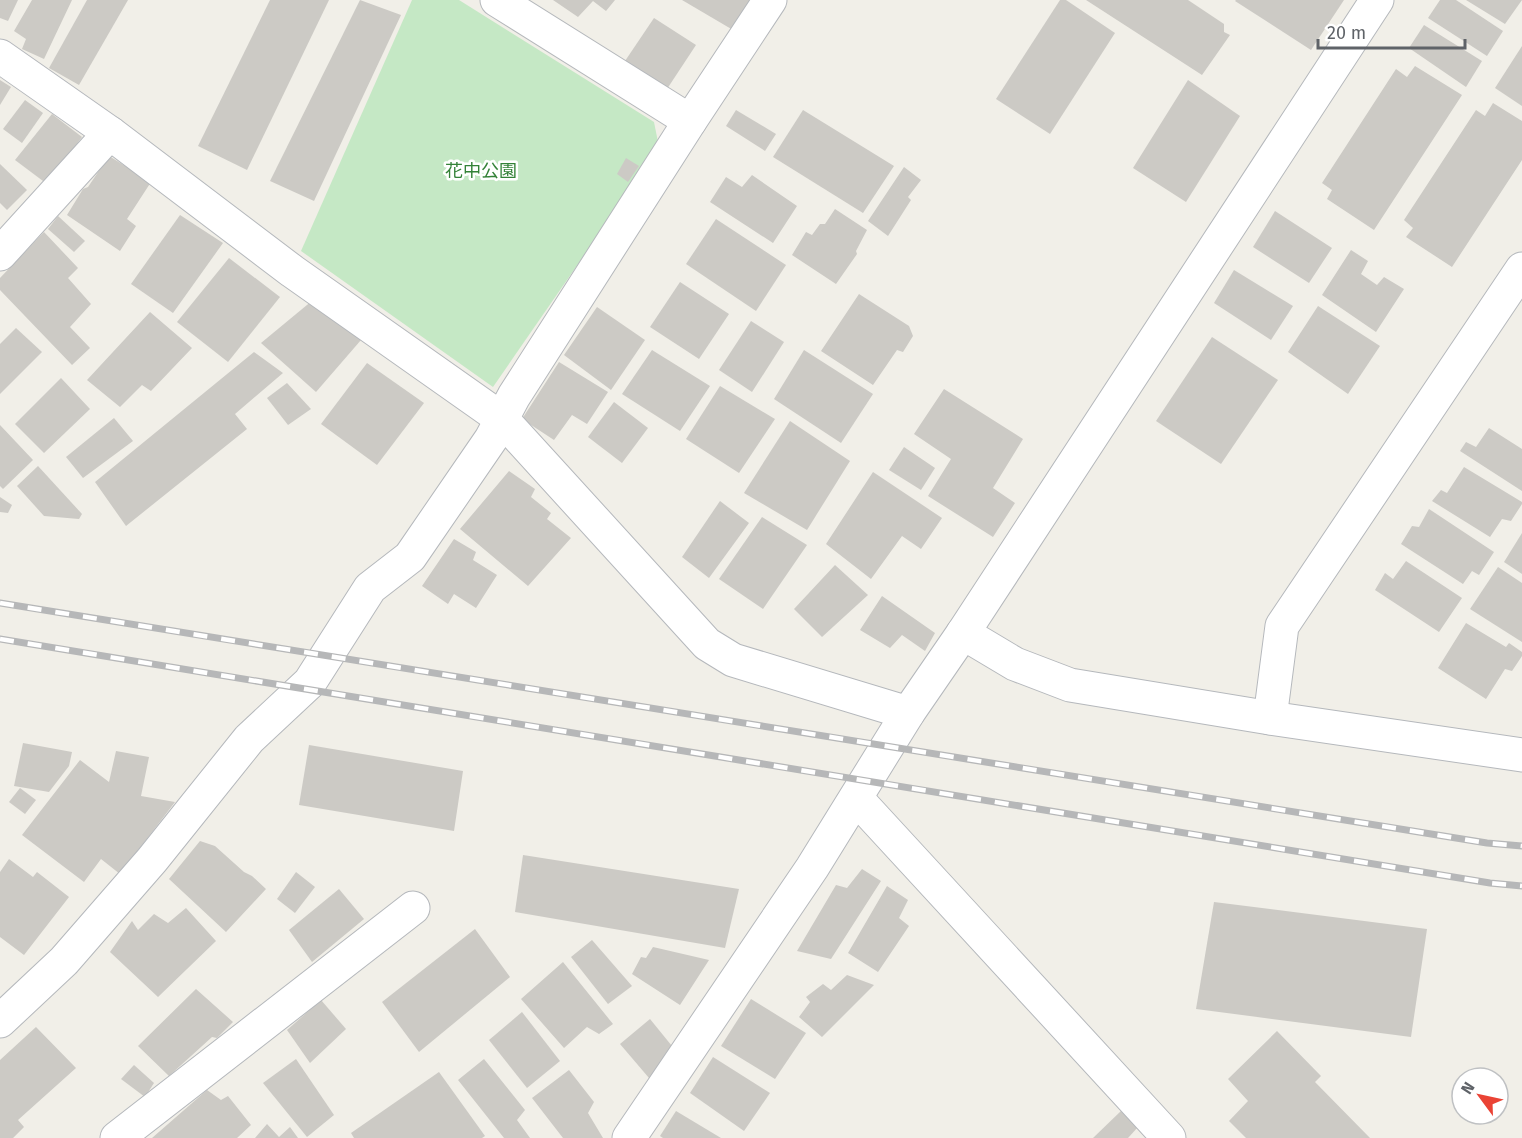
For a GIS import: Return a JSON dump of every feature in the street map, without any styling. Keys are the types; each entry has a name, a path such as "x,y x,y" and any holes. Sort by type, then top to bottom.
{"street":[{"path":"0,1021 64,961 152,860 249,739 310,682 370,588 410,557 491,439 520,386 770,0"},
{"path":"628,1138 812,868 908,713 963,633 1377,0"},
{"path":"504,2 690,121"},
{"path":"0,56 110,133 292,272 502,419 707,644 733,660 908,713"},
{"path":"0,254 110,133"},
{"path":"1270,718 1282,626 1522,269"},
{"path":"963,633 1015,664 1070,685 1270,718 1522,755"},
{"path":"856,798 1169,1138"},
{"path":"117,1138 413,908"}],"green space":[{"name":"花中公園","path":"412,0 459,0 654,122 659,147 493,387 301,251"}],"building":[{"path":"0,0 18,0 8,21 0,18"},
{"path":"32,0 72,0 44,59 22,49 26,39 14,31"},
{"path":"87,0 128,0 79,85 49,68"},
{"path":"270,0 329,0 247,170 198,146"},
{"path":"360,0 401,15 314,201 270,181"},
{"path":"553,0 615,0 606,11 593,1 578,17"},
{"path":"682,0 753,0 733,30"},
{"path":"1060,0 1066,0 1115,33 1050,134 996,99"},
{"path":"1086,0 1188,0 1224,24 1224,32 1230,35 1202,75"},
{"path":"1236,0 1344,0 1311,50"},
{"path":"1440,0 1456,0 1503,31 1487,56 1428,18"},
{"path":"1466,0 1522,0 1505,24"},
{"path":"654,18 696,45 667,89 625,61"},
{"path":"1424,25 1482,61 1466,87 1409,48"},
{"path":"1522,46 1522,106 1495,88"},
{"path":"1415,66 1462,95 1374,230 1327,199 1332,190 1322,183 1396,69 1407,77"},
{"path":"0,80 11,87 0,105"},
{"path":"1188,80 1240,116 1186,202 1133,168"},
{"path":"25,100 43,113 22,143 3,129"},
{"path":"1493,103 1522,121 1522,160 1452,267 1406,237 1413,228 1404,220 1476,110 1485,116"},
{"path":"736,110 776,134 765,151 726,126"},
{"path":"803,110 894,166 863,213 773,157"},
{"path":"52,114 82,137 47,184 15,160"},
{"path":"109,156 151,182 127,219 136,226 120,251 67,215 83,189 88,187"},
{"path":"626,158 639,166 628,182 617,174"},
{"path":"0,164 27,190 7,210 0,203"},
{"path":"904,167 921,180 908,197 911,200 888,236 868,221"},
{"path":"752,175 797,206 773,243 710,202 726,177 742,187"},
{"path":"835,209 867,230 856,251 857,254 836,284 792,255 806,232 812,235 820,224 825,224"},
{"path":"1275,211 1332,248 1309,283 1253,247"},
{"path":"180,215 223,243 173,313 131,284"},
{"path":"58,216 85,241 74,252 48,229"},
{"path":"716,219 786,265 756,311 686,264"},
{"path":"44,232 78,268 68,278 91,304 70,327 90,348 72,365 0,290 0,278"},
{"path":"1351,250 1368,261 1361,274 1377,285 1384,277 1404,289 1376,332 1322,295"},
{"path":"229,258 280,297 228,362 177,322"},
{"path":"1234,270 1293,306 1271,340 1214,303"},
{"path":"680,282 729,314 699,359 650,327"},
{"path":"859,294 909,326 913,336 903,352 897,350 873,385 821,351"},
{"path":"313,300 361,340 316,392 261,343"},
{"path":"1318,306 1380,346 1348,394 1288,352"},
{"path":"597,307 645,340 611,390 564,355"},
{"path":"150,312 192,348 151,391 142,385 120,407 87,380"},
{"path":"751,321 784,342 752,392 719,370"},
{"path":"16,328 42,352 0,394 0,344"},
{"path":"1212,337 1278,380 1221,464 1156,421"},
{"path":"652,350 710,386 680,431 622,394"},
{"path":"804,350 873,394 841,443 774,399"},
{"path":"254,352 283,373 235,414 247,429 126,526 95,482"},
{"path":"559,362 608,392 587,424 572,415 554,440 522,419"},
{"path":"367,363 424,403 377,465 321,424"},
{"path":"61,378 90,409 44,453 15,424"},
{"path":"287,383 311,409 288,425 267,398"},
{"path":"720,386 775,419 739,473 686,439"},
{"path":"944,389 1023,439 993,488 1015,503 993,537 928,496 951,459 914,434"},
{"path":"614,402 648,428 622,463 588,437"},
{"path":"114,418 133,441 83,478 66,457"},
{"path":"790,421 850,461 807,530 744,493"},
{"path":"0,425 33,460 3,489 0,486"},
{"path":"1489,428 1522,449 1522,491 1460,451 1466,442 1476,447"},
{"path":"904,447 935,468 921,490 889,470"},
{"path":"38,466 82,514 79,519 44,516 17,486"},
{"path":"1464,467 1522,502 1511,521 1502,519 1490,537 1432,501 1441,490 1447,493"},
{"path":"509,471 535,489 531,497 551,513 547,519 571,538 528,586 460,529"},
{"path":"873,472 942,518 921,549 902,536 871,579 826,544"},
{"path":"0,497 12,505 8,513 0,512"},
{"path":"720,501 749,523 709,578 682,557"},
{"path":"1429,509 1494,552 1479,575 1472,571 1463,584 1401,544 1412,526 1419,527"},
{"path":"762,517 807,545 763,609 719,579"},
{"path":"1522,533 1522,574 1504,562"},
{"path":"454,539 476,552 473,560 497,575 476,608 454,594 448,604 422,586"},
{"path":"1406,561 1462,598 1439,632 1375,590 1385,573 1393,579"},
{"path":"835,565 868,595 822,637 794,609"},
{"path":"1498,567 1522,583 1522,642 1470,609"},
{"path":"882,596 935,633 925,651 902,635 890,648 860,630"},
{"path":"1466,623 1506,647 1509,643 1522,652 1522,656 1512,671 1505,669 1486,699 1438,668"},
{"path":"23,743 72,752 69,766 49,792 14,786"},
{"path":"309,745 463,771 454,831 299,805"},
{"path":"116,751 149,757 141,796 175,802 120,874 101,859 84,882 22,835 80,760 109,782"},
{"path":"20,788 36,800 25,814 9,802"},
{"path":"200,841 215,846 266,889 226,932 169,879"},
{"path":"523,855 739,889 725,948 515,912"},
{"path":"9,859 33,877 37,872 69,897 24,955 0,937 0,872"},
{"path":"862,869 881,881 831,959 797,951 836,885 847,888"},
{"path":"296,872 315,887 295,913 277,899"},
{"path":"887,886 908,900 899,918 909,926 878,972 848,953"},
{"path":"339,889 364,919 312,962 289,930"},
{"path":"1214,902 1427,929 1411,1037 1196,1009"},
{"path":"186,908 216,941 158,997 110,952 132,921 138,930 154,914 168,923"},
{"path":"475,929 510,977 419,1052 382,1002"},
{"path":"592,940 632,986 608,1004 571,957"},
{"path":"653,947 709,960 680,1005 632,974 641,957 646,958"},
{"path":"563,962 613,1024 599,1034 587,1027 564,1048 521,999"},
{"path":"847,975 874,985 822,1037 799,1017 810,1002 806,997 823,984 831,990"},
{"path":"196,989 233,1022 217,1038 212,1037 169,1076 138,1046"},
{"path":"751,999 806,1033 775,1079 721,1046"},
{"path":"321,1000 346,1029 310,1063 287,1030"},
{"path":"522,1012 560,1061 527,1088 489,1040"},
{"path":"650,1019 676,1051 655,1085 620,1044"},
{"path":"36,1027 76,1068 18,1120 24,1127 13,1138 0,1138 0,1060"},
{"path":"1277,1031 1321,1076 1315,1082 1370,1138 1246,1138 1229,1121 1248,1101 1228,1079"},
{"path":"713,1057 770,1093 744,1131 690,1093"},
{"path":"296,1059 334,1115 307,1137 263,1083"},
{"path":"484,1059 525,1110 517,1120 530,1138 504,1138 458,1080"},
{"path":"134,1065 154,1083 145,1097 121,1079"},
{"path":"569,1070 594,1102 588,1113 603,1138 563,1138 532,1098"},
{"path":"439,1072 485,1136 482,1138 354,1138 351,1133"},
{"path":"207,1090 221,1100 228,1096 251,1125 237,1138 152,1138"},
{"path":"1122,1110 1138,1127 1128,1138 1093,1138"},
{"path":"676,1111 721,1138 663,1138 660,1136"},
{"path":"267,1124 279,1137 290,1127 298,1138 255,1138"}],"railway":[{"path":"0,603 1487,843 1522,846"},
{"path":"0,639 1490,883 1522,886"}]}
